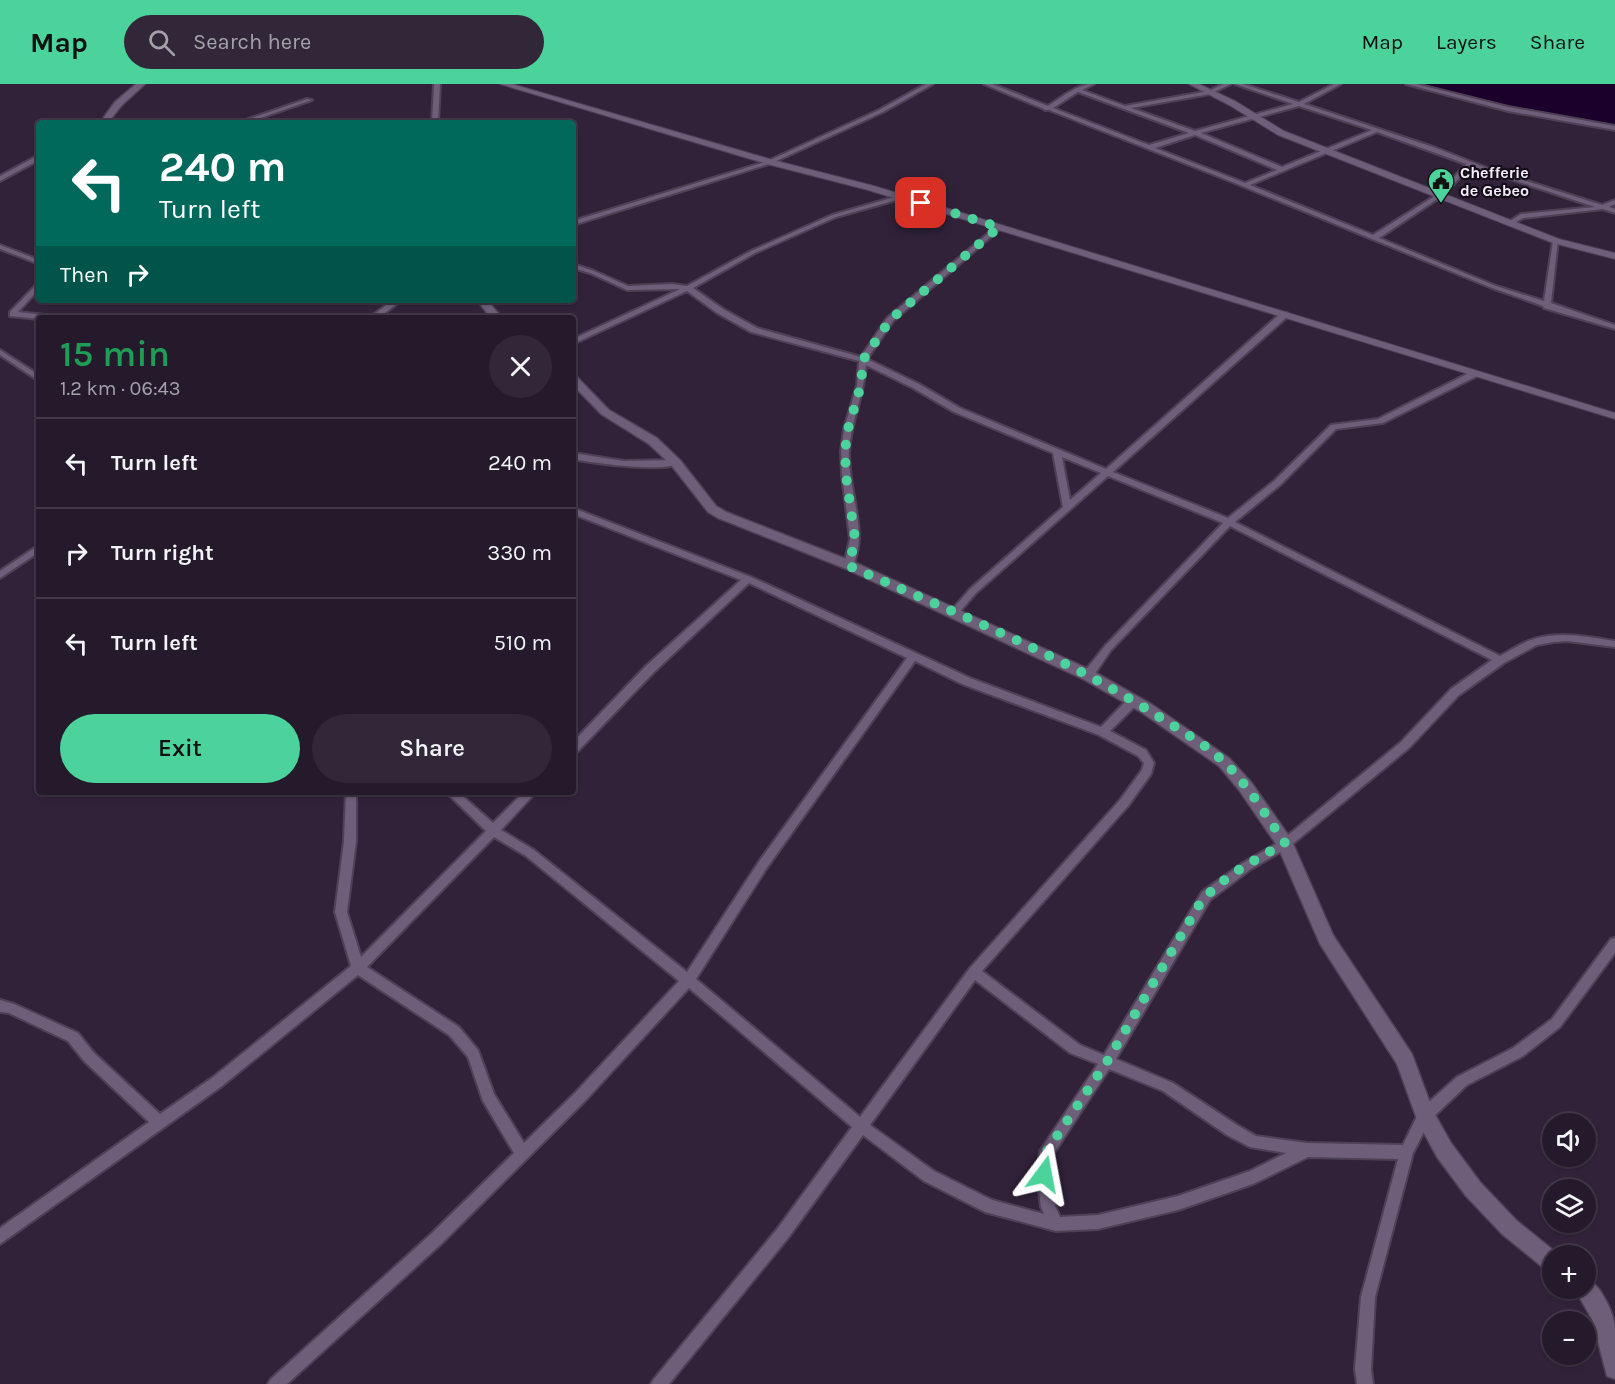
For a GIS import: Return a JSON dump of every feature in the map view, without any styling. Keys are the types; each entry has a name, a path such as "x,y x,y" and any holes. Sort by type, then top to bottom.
{"main road":[{"path":"106,120 118,104 141,84"},
{"path":"484,303 494,315"},
{"path":"576,382 605,412 653,441 676,463 706,502 722,515 849,566 1088,675 1206,747 1224,762 1245,786 1285,843 1322,930 1405,1060 1425,1115 1444,1150 1473,1189 1509,1227 1542,1254"},
{"path":"1593,1299 1608,1331 1615,1368"}],"street":[{"path":"435,120 437,84"},
{"path":"504,84 770,162 902,197 1615,416"},
{"path":"576,223 770,162 881,111 930,84"},
{"path":"987,84 1245,185 1494,287 1615,327"},
{"path":"1047,109 1091,84"},
{"path":"1193,84 1240,107 1278,132 1556,241 1615,256"},
{"path":"1125,108 1210,92 1228,84"},
{"path":"1238,84 1600,208 1615,211"},
{"path":"1150,147 1300,104 1338,84"},
{"path":"1409,84 1508,109 1615,128"},
{"path":"1077,90 1195,133 1283,170"},
{"path":"249,120 309,100"},
{"path":"1245,185 1329,152 1377,130"},
{"path":"0,179 36,159"},
{"path":"1374,238 1440,195 1470,163"},
{"path":"576,341 688,288 753,252 834,216 902,197"},
{"path":"1511,223 1521,216 1600,208 1615,202"},
{"path":"849,566 855,539 846,476 845,451 848,429 861,385 863,360 890,320 999,227"},
{"path":"1547,306 1556,241"},
{"path":"0,247 36,261"},
{"path":"576,267 627,288 672,286 688,288 737,322 754,330 863,360 916,386 957,410 1228,522 1500,660"},
{"path":"36,288 12,314 36,316"},
{"path":"377,315 394,303"},
{"path":"954,613 972,591 1284,315"},
{"path":"0,352 36,377"},
{"path":"1088,675 1108,648 1228,522 1277,483 1334,427 1380,421 1473,374"},
{"path":"1058,452 1067,507"},
{"path":"576,457 613,464 676,463"},
{"path":"576,512 748,579 986,689 1103,732 1142,753 1149,763 1147,771 1109,819 974,972 783,1233 659,1384"},
{"path":"0,575 36,550"},
{"path":"576,746 650,669 748,579"},
{"path":"1056,1224 1048,1207 1044,1174 1047,1151 1108,1060 1206,896 1246,866 1285,843 1405,746 1455,692 1500,660 1534,642 1554,639 1567,638 1615,644"},
{"path":"276,1384 435,1240 580,1097 688,980 762,866 913,657"},
{"path":"1103,732 1132,701"},
{"path":"351,795 350,841 341,912 358,968 454,1031 473,1054 488,1097 522,1153"},
{"path":"454,795 494,831 530,853 688,980 861,1126 929,1176 990,1207 1056,1224 1098,1222 1178,1203 1253,1178 1307,1150"},
{"path":"0,1237 218,1082 358,968 528,795"},
{"path":"1365,1384 1363,1369 1368,1297 1407,1152 1425,1115 1462,1081 1498,1060 1518,1052 1556,1023 1615,943"},
{"path":"974,972 1075,1049 1108,1060 1168,1087 1232,1130 1255,1142 1307,1150 1407,1152"},
{"path":"0,1006 19,1012 74,1038 89,1057 160,1123"}],"shaded area":[{"path":"1422,84 1615,84 1615,125 1491,102"}],"place":[{"name":"Chefferie de Gebeo","path":"1441,204"}],"route":[{"path":"921,203 999,227 890,320 863,360 861,385 848,429 845,451 846,476 855,539 854,552 849,566 1088,675 1146,708 1206,747 1224,762 1245,786 1285,843 1220,884 1199,905 1166,965 1108,1060 1047,1151 1044,1174"}]}
